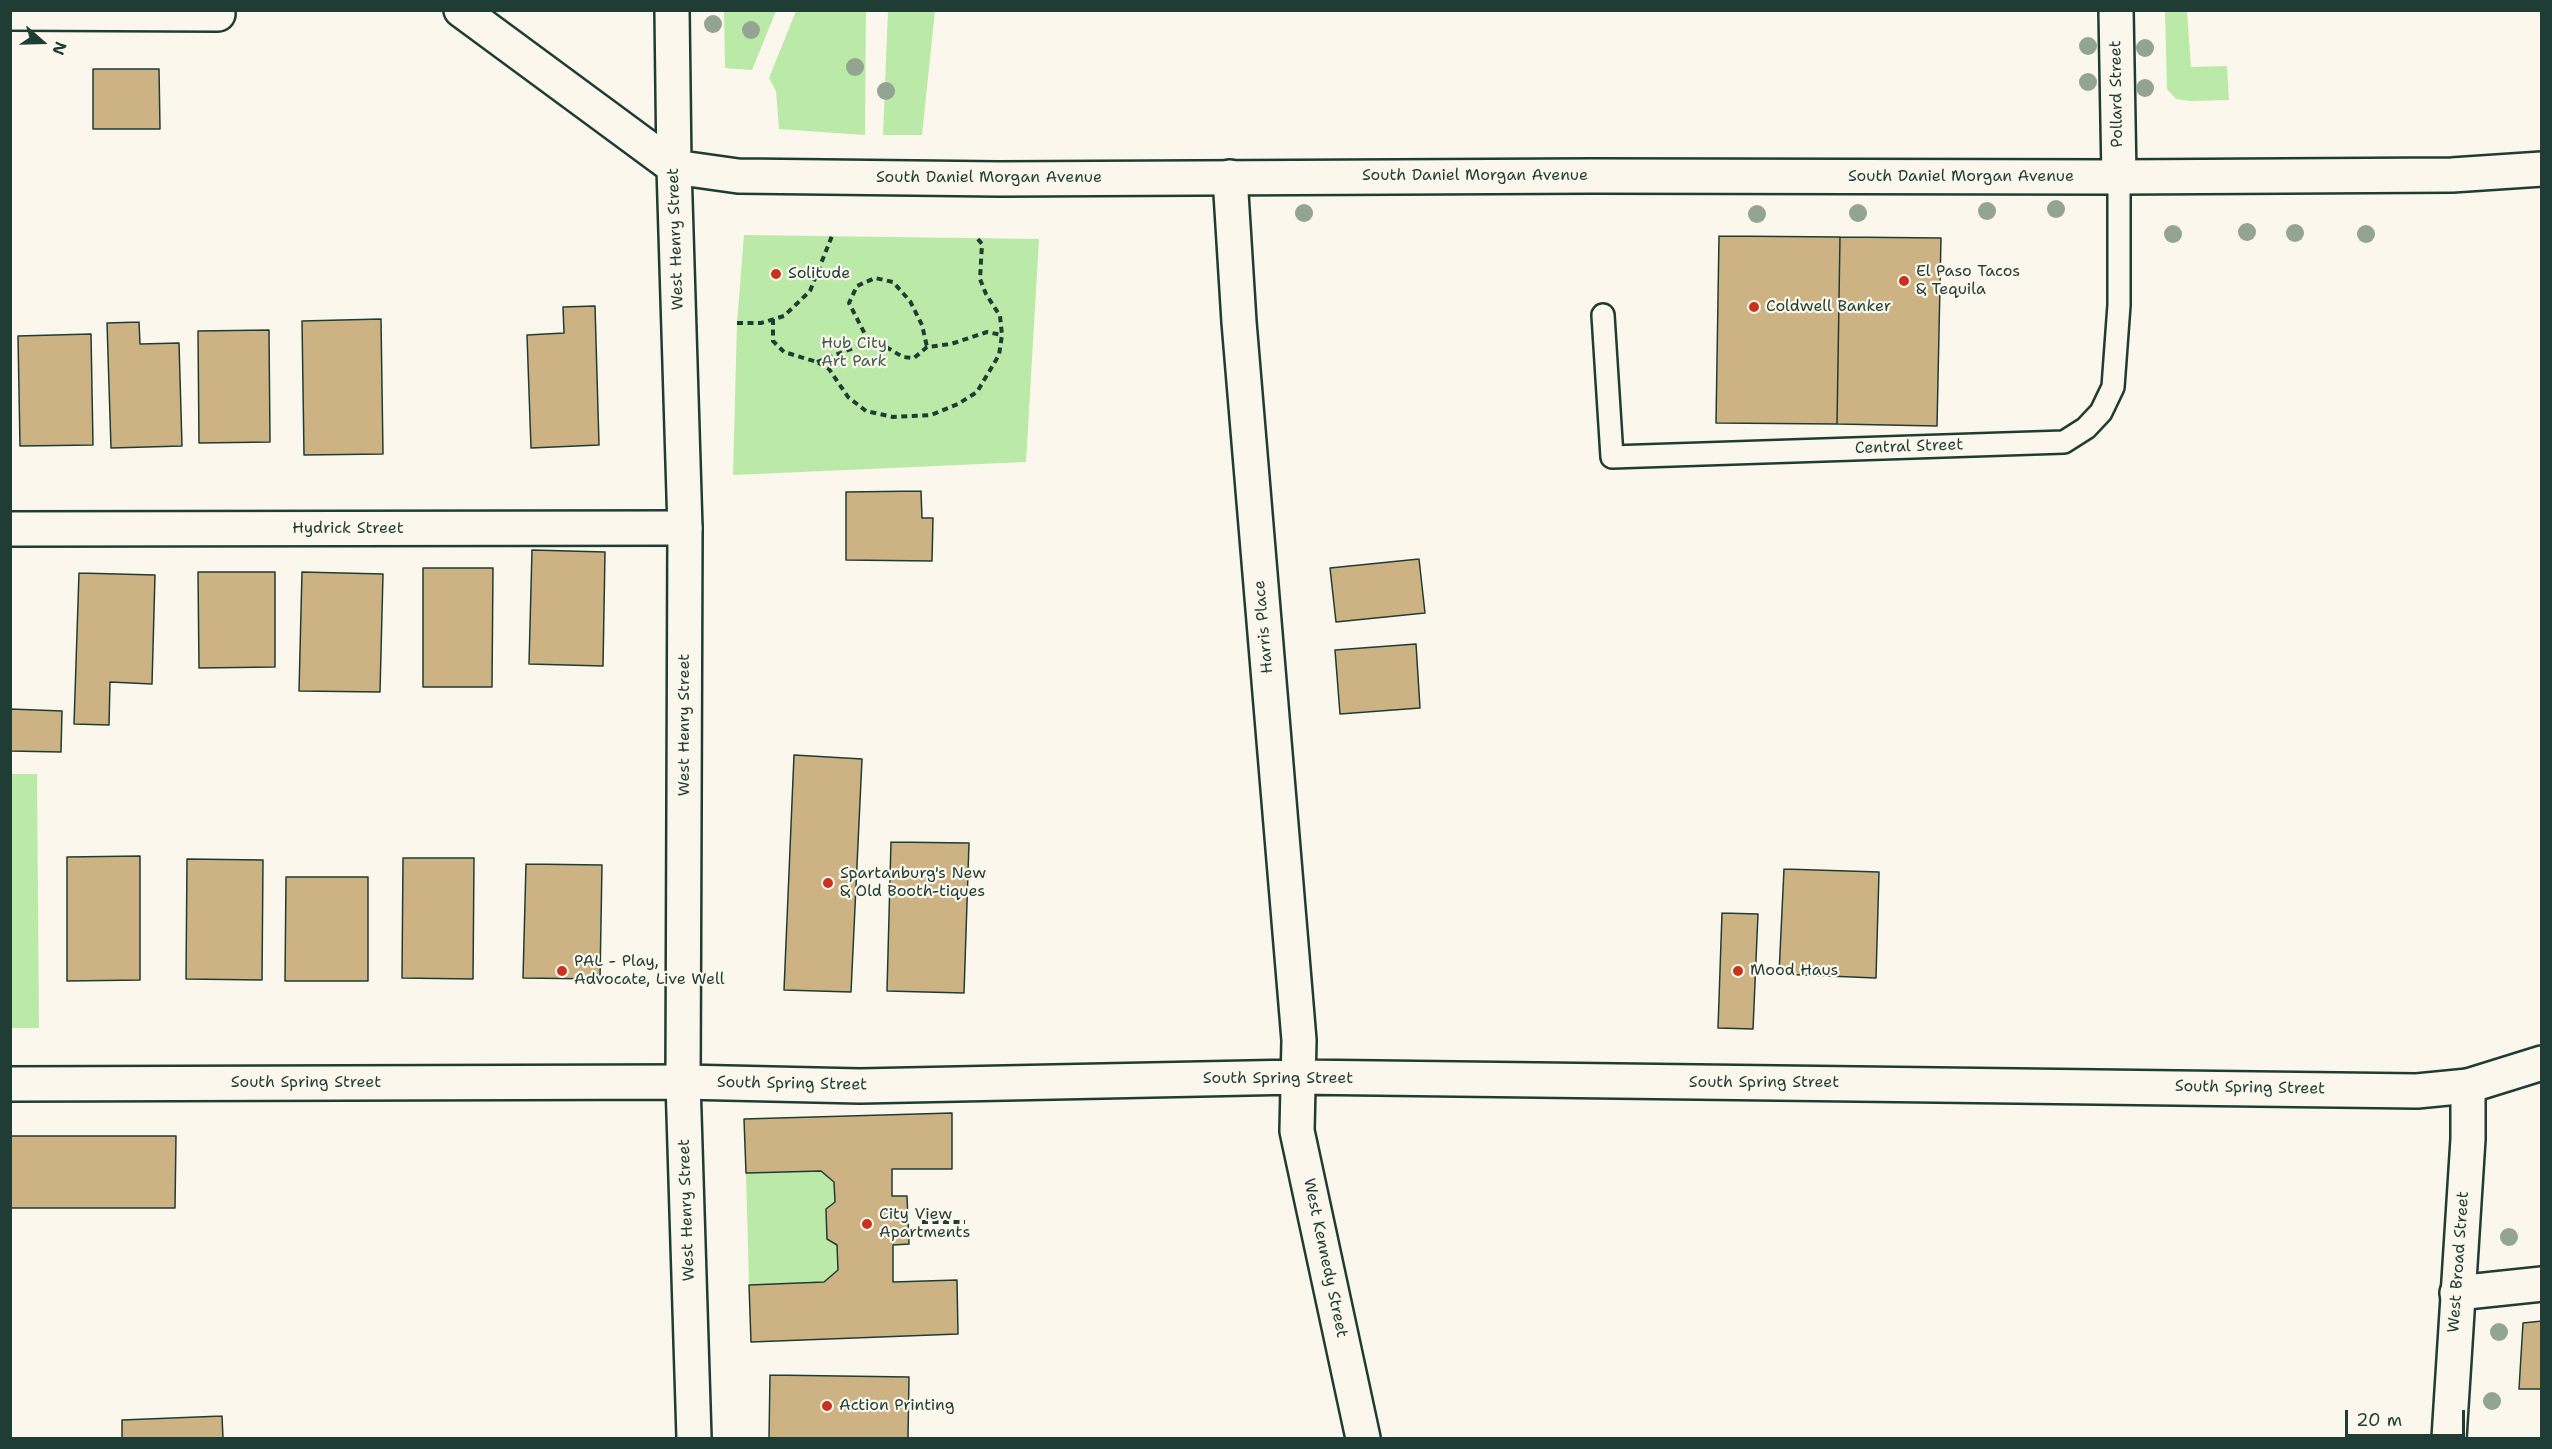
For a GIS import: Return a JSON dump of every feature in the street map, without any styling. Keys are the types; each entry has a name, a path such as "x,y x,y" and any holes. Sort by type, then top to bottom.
{"street":[{"name":"South Daniel Morgan Avenue","path":"461,10 674,167 738,176 1000,179 2119,177 2452,175 2541,169"},
{"name":"West Henry Street","path":"672,10 674,167 685,528 682,1082 694,1438"},
{"name":"Pollard Street","path":"2116,10 2119,177"},
{"path":"10,13 218,14"},
{"name":"Harris Place","path":"1230,177 1239,322 1299,1040 1297,1077"},
{"name":"Hydrick Street","path":"10,529 685,528"},
{"name":"South Spring Street","path":"10,1084 682,1082 860,1086 1297,1077 2417,1091 2468,1086 2541,1063"},
{"name":"West Kennedy Street","path":"1297,1077 1297,1131 1363,1438"},
{"name":"West Broad Street","path":"2449,1438 2468,1139 2468,1086"},
{"path":"2457,1293 2541,1284"}],"lane":[{"name":"Central Street","path":"1603,315 1612,457 2064,441 2086,428 2101,412 2113,387 2119,305 2119,177"}],"path":[{"path":"737,323 761,323 784,316 810,291 832,236"},
{"path":"773,319 773,341 784,352 816,362 829,369 848,397 866,411 893,417 931,415 958,404 977,392 999,355 1002,335 1000,316 986,294 980,279 982,244 978,238"},
{"path":"869,342 849,303 857,286 874,278 893,282 910,301 922,325 927,347"},
{"path":"816,362 869,342 886,347 903,357 914,358 927,347 951,344 987,332 1002,335"},
{"path":"922,1222 965,1222"}],"green space":[{"path":"724,11 776,11 752,70 725,68"},
{"path":"796,11 866,11 865,135 779,129 776,91 769,78"},
{"path":"888,11 935,11 922,135 883,135"},
{"path":"2165,11 2187,11 2191,67 2227,66 2229,100 2176,99 2167,89"},
{"name":"Hub City Art Park","path":"744,235 1039,239 1026,462 733,475 737,323"},
{"path":"11,774 37,774 39,1028 11,1028"},
{"path":"821,1171 834,1182 835,1202 826,1210 827,1239 837,1245 838,1270 824,1282 749,1285 746,1173"}],"building":[{"path":"93,69 159,69 160,129 93,129"},
{"path":"1719,236 1840,237 1837,424 1716,423"},
{"path":"1840,237 1941,238 1937,426 1837,424"},
{"path":"595,306 599,445 531,448 527,335 564,333 563,307"},
{"path":"381,319 383,454 304,455 302,321"},
{"path":"139,322 140,344 179,343 182,446 111,448 107,323"},
{"path":"269,330 270,442 199,443 198,331"},
{"path":"91,334 93,445 20,446 18,336"},
{"path":"921,491 922,518 933,518 932,561 846,560 846,492"},
{"path":"532,550 605,552 603,666 529,664"},
{"path":"1419,559 1425,613 1336,622 1330,568"},
{"path":"423,568 493,568 492,687 423,687"},
{"path":"198,572 275,572 275,667 199,668"},
{"path":"302,572 383,574 380,692 299,691"},
{"path":"79,573 155,575 152,684 110,682 109,725 74,724"},
{"path":"1416,644 1420,708 1340,714 1335,650"},
{"path":"10,709 62,711 61,752 10,751"},
{"path":"794,755 862,759 851,992 784,990"},
{"path":"891,842 969,843 964,993 887,991"},
{"path":"140,856 140,980 67,981 67,857"},
{"path":"403,858 474,858 473,979 402,978"},
{"path":"187,859 263,860 262,980 186,979"},
{"path":"526,864 602,865 600,979 523,978"},
{"path":"1784,869 1879,872 1876,978 1779,974"},
{"path":"286,877 368,877 368,981 285,981"},
{"name":"Mood Haus","path":"1722,913 1758,914 1753,1029 1718,1028"},
{"name":"City View Apartments","path":"952,1113 952,1169 892,1169 892,1196 907,1196 909,1244 893,1245 893,1282 957,1280 958,1334 751,1342 749,1285 824,1282 838,1270 837,1245 827,1239 826,1209 835,1202 834,1182 821,1171 746,1173 744,1119"},
{"path":"10,1136 176,1136 175,1208 10,1208"},
{"path":"2542,1321 2542,1389 2519,1389 2523,1323"},
{"path":"770,1375 909,1377 908,1438 769,1438"},
{"path":"222,1416 223,1438 122,1438 122,1420"}],"place":[{"name":"Solitude","path":"776,274"},
{"name":"El Paso Tacos & Tequila","path":"1904,281"},
{"name":"Coldwell Banker","path":"1754,307"},
{"name":"Spartanburg's New & Old Booth-tiques","path":"828,883"},
{"name":"PAL - Play, Advocate, Live Well","path":"562,971"},
{"name":"Mood Haus","path":"1738,971"},
{"name":"City View Apartments","path":"867,1224"},
{"name":"Action Printing","path":"827,1406"}]}
